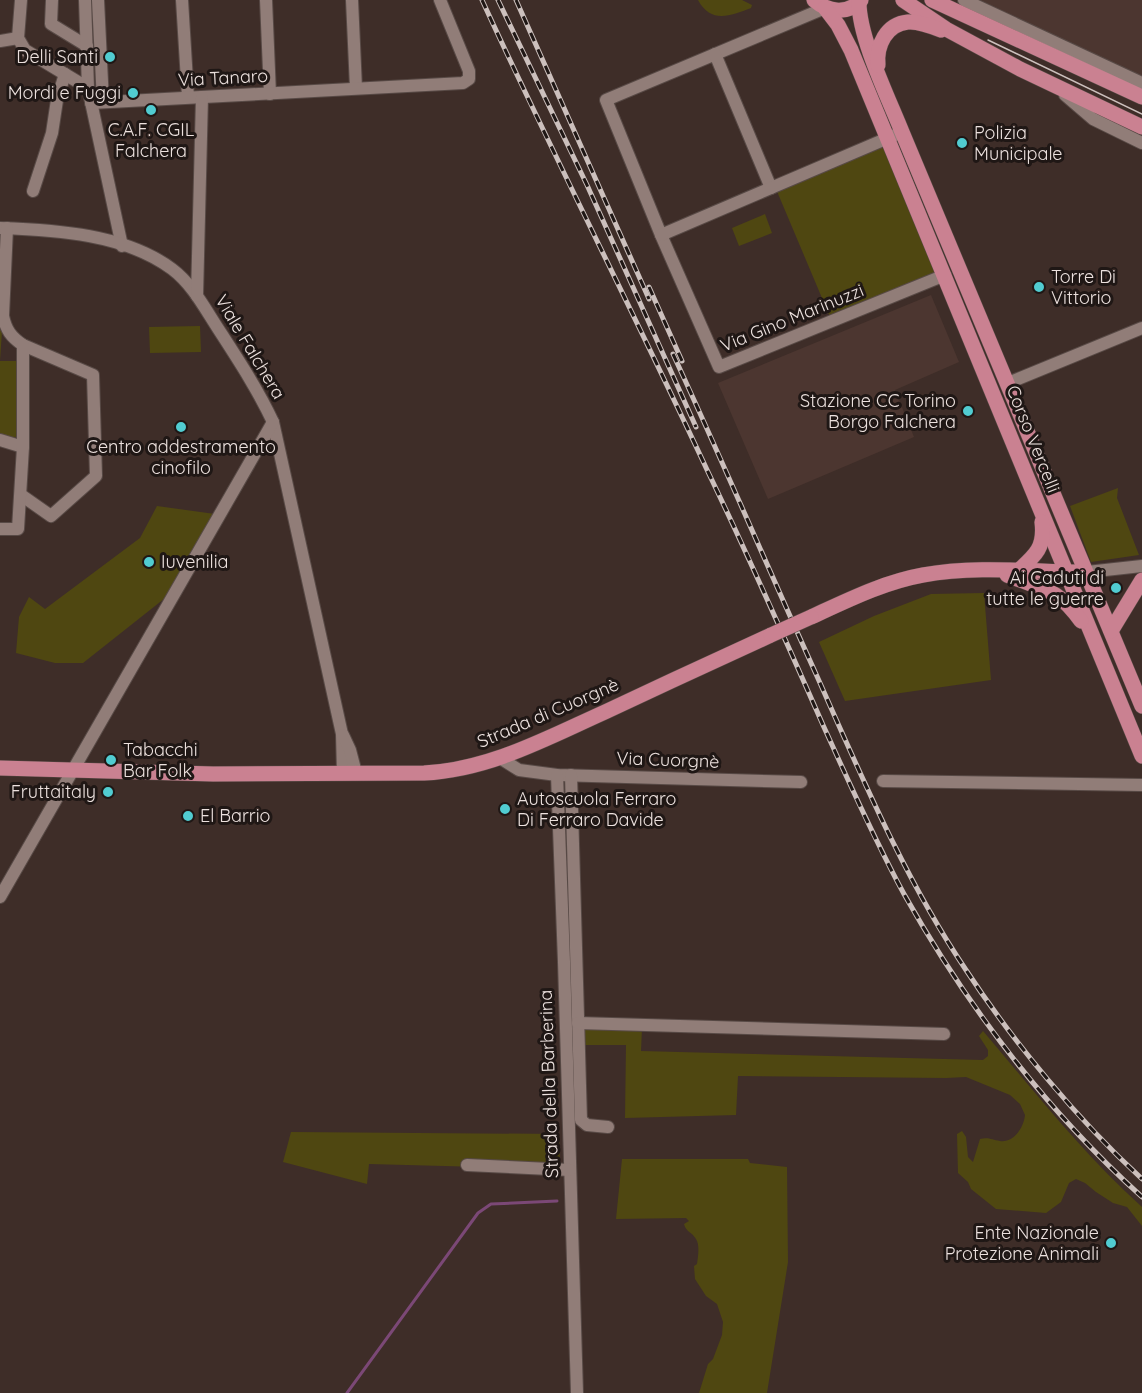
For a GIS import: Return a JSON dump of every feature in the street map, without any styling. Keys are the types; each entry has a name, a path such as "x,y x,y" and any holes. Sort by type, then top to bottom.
{"main road":[{"path":"903,0 960,37 1060,90 1142,128"},
{"path":"932,0 1009,28 1142,97"},
{"path":"820,4 842,10 860,1"},
{"name":"Corso Vercelli","path":"860,1 861,21 902,132 1142,706"},
{"name":"Corso Vercelli","path":"820,4 845,38 945,275 1142,756"},
{"path":"879,74 877,55 879,46 889,30 900,24 917,23 960,37"},
{"path":"1018,571 1041,545 1043,531 1041,510"},
{"path":"999,571 1058,595 1071,607 1095,639"},
{"name":"Strada di Cuorgnè","path":"0,768 213,774 447,771 500,758 522,749 812,616 899,580 947,572 1087,572"},
{"path":"1111,631 1142,580"}],"street":[{"path":"21,0 18,38 25,50 88,88 97,103"},
{"path":"52,0 51,24 87,46"},
{"path":"85,0 88,88"},
{"path":"98,0 97,103 122,246"},
{"path":"182,0 189,97"},
{"path":"266,0 270,94"},
{"path":"352,0 356,88"},
{"name":"Via Tanaro","path":"97,103 467,81 470,76 469,71 440,0"},
{"path":"964,0 1009,28 1142,83"},
{"path":"820,4 715,54 606,100 661,235 902,132"},
{"path":"0,41 18,38"},
{"path":"715,54 771,188"},
{"path":"33,191 52,133 57,100 65,74"},
{"path":"1060,90 1093,118 1142,143"},
{"path":"197,296 202,97"},
{"path":"4,228 3,316 6,328 14,339 24,345 93,375 96,476 51,516 21,495"},
{"name":"Viale Falchera","path":"4,228 71,232 110,241 150,257 172,269 197,296 250,379 273,422 350,773"},
{"name":"Via Gino Marinuzzi","path":"661,235 719,367 945,275"},
{"path":"1008,383 1142,328"},
{"path":"0,530 18,529 23,447 24,345"},
{"path":"0,897 273,422"},
{"path":"0,440 23,447"},
{"path":"1087,572 1142,566"},
{"path":"522,749 526,764 534,773"},
{"name":"Via Cuorgnè","path":"500,758 515,768 556,775 801,782"},
{"name":"Strada della Barberina","path":"556,775 577,1393"},
{"name":"Strada della Barberina","path":"571,775 581,1120 586,1125 608,1127"},
{"path":"883,781 1142,784"},
{"name":"Strada della Barberina","path":"578,1023 944,1034"},
{"path":"467,1165 570,1170"}],"shaded area":[{"path":"698,0 742,0 752,5 751,8 743,11 722,16 703,8"},
{"path":"964,0 1142,0 1142,83"},
{"path":"884,143 937,272 830,317 776,189"},
{"path":"765,214 772,233 739,246 732,228"},
{"path":"0,275 3,316 0,361"},
{"path":"931,295 959,362 895,390 914,437 768,499 718,383"},
{"path":"200,326 201,352 150,353 149,327"},
{"path":"0,361 19,361 19,437 0,437"},
{"path":"1118,488 1117,498 1139,555 1091,562 1070,506"},
{"name":"Iuvenilia","path":"157,506 215,514 179,587 83,663 55,663 16,653 19,617 29,597 45,609 140,538"},
{"path":"984,593 991,680 845,701 819,642 874,616 931,594"},
{"path":"582,1028 642,1028 641,1051 983,1060 988,1056 988,1050 979,1036 983,1031 1079,1144 1142,1207 1142,1226 1127,1207 1113,1203 1076,1179 1069,1183 1061,1202 1046,1213 996,1209 971,1189 968,1182 958,1173 957,1134 962,1131 966,1137 968,1157 973,1162 980,1139 1005,1141 1014,1137 1023,1124 1025,1115 1020,1104 1010,1095 966,1077 738,1076 736,1115 625,1118 626,1045 583,1045"},
{"path":"291,1132 559,1134 560,1169 369,1164 367,1184 283,1162"},
{"path":"622,1159 748,1159 750,1163 787,1167 788,1262 767,1393 699,1393 708,1364 713,1359 722,1335 723,1322 717,1304 706,1296 695,1279 694,1266 698,1258 697,1242 685,1227 684,1224 689,1221 686,1218 616,1219"}],"waterway":[{"path":"347,1393 478,1213 491,1204 557,1201"}],"tram line":[{"path":"988,40 1142,114"}],"railway":[{"path":"482,0 724,505 852,789 904,894 954,976 1011,1055 1074,1129 1142,1197"},
{"path":"498,0 587,185 696,427"},
{"path":"516,0 649,299"},
{"path":"649,287 682,361"},
{"path":"673,354 867,788 923,899 966,970 1026,1053 1094,1132 1142,1179"}],"place":[{"name":"Delli Santi","path":"110,57"},
{"name":"Mordi e Fuggi","path":"133,93"},
{"name":"C.A.F. CGIL Falchera","path":"151,110"},
{"name":"Polizia Municipale","path":"962,143"},
{"name":"Torre Di Vittorio","path":"1039,287"},
{"name":"Stazione CC Torino Borgo Falchera","path":"968,411"},
{"name":"Centro addestramento cinofilo","path":"181,427"},
{"name":"Iuvenilia","path":"149,562"},
{"name":"Ai Caduti di tutte le guerre","path":"1116,588"},
{"name":"Tabacchi Bar Folk","path":"111,760"},
{"name":"Fruttaitaly","path":"108,792"},
{"name":"Autoscuola Ferraro Di Ferraro Davide","path":"505,809"},
{"name":"El Barrio","path":"188,816"},
{"name":"Ente Nazionale Protezione Animali","path":"1111,1243"}]}
